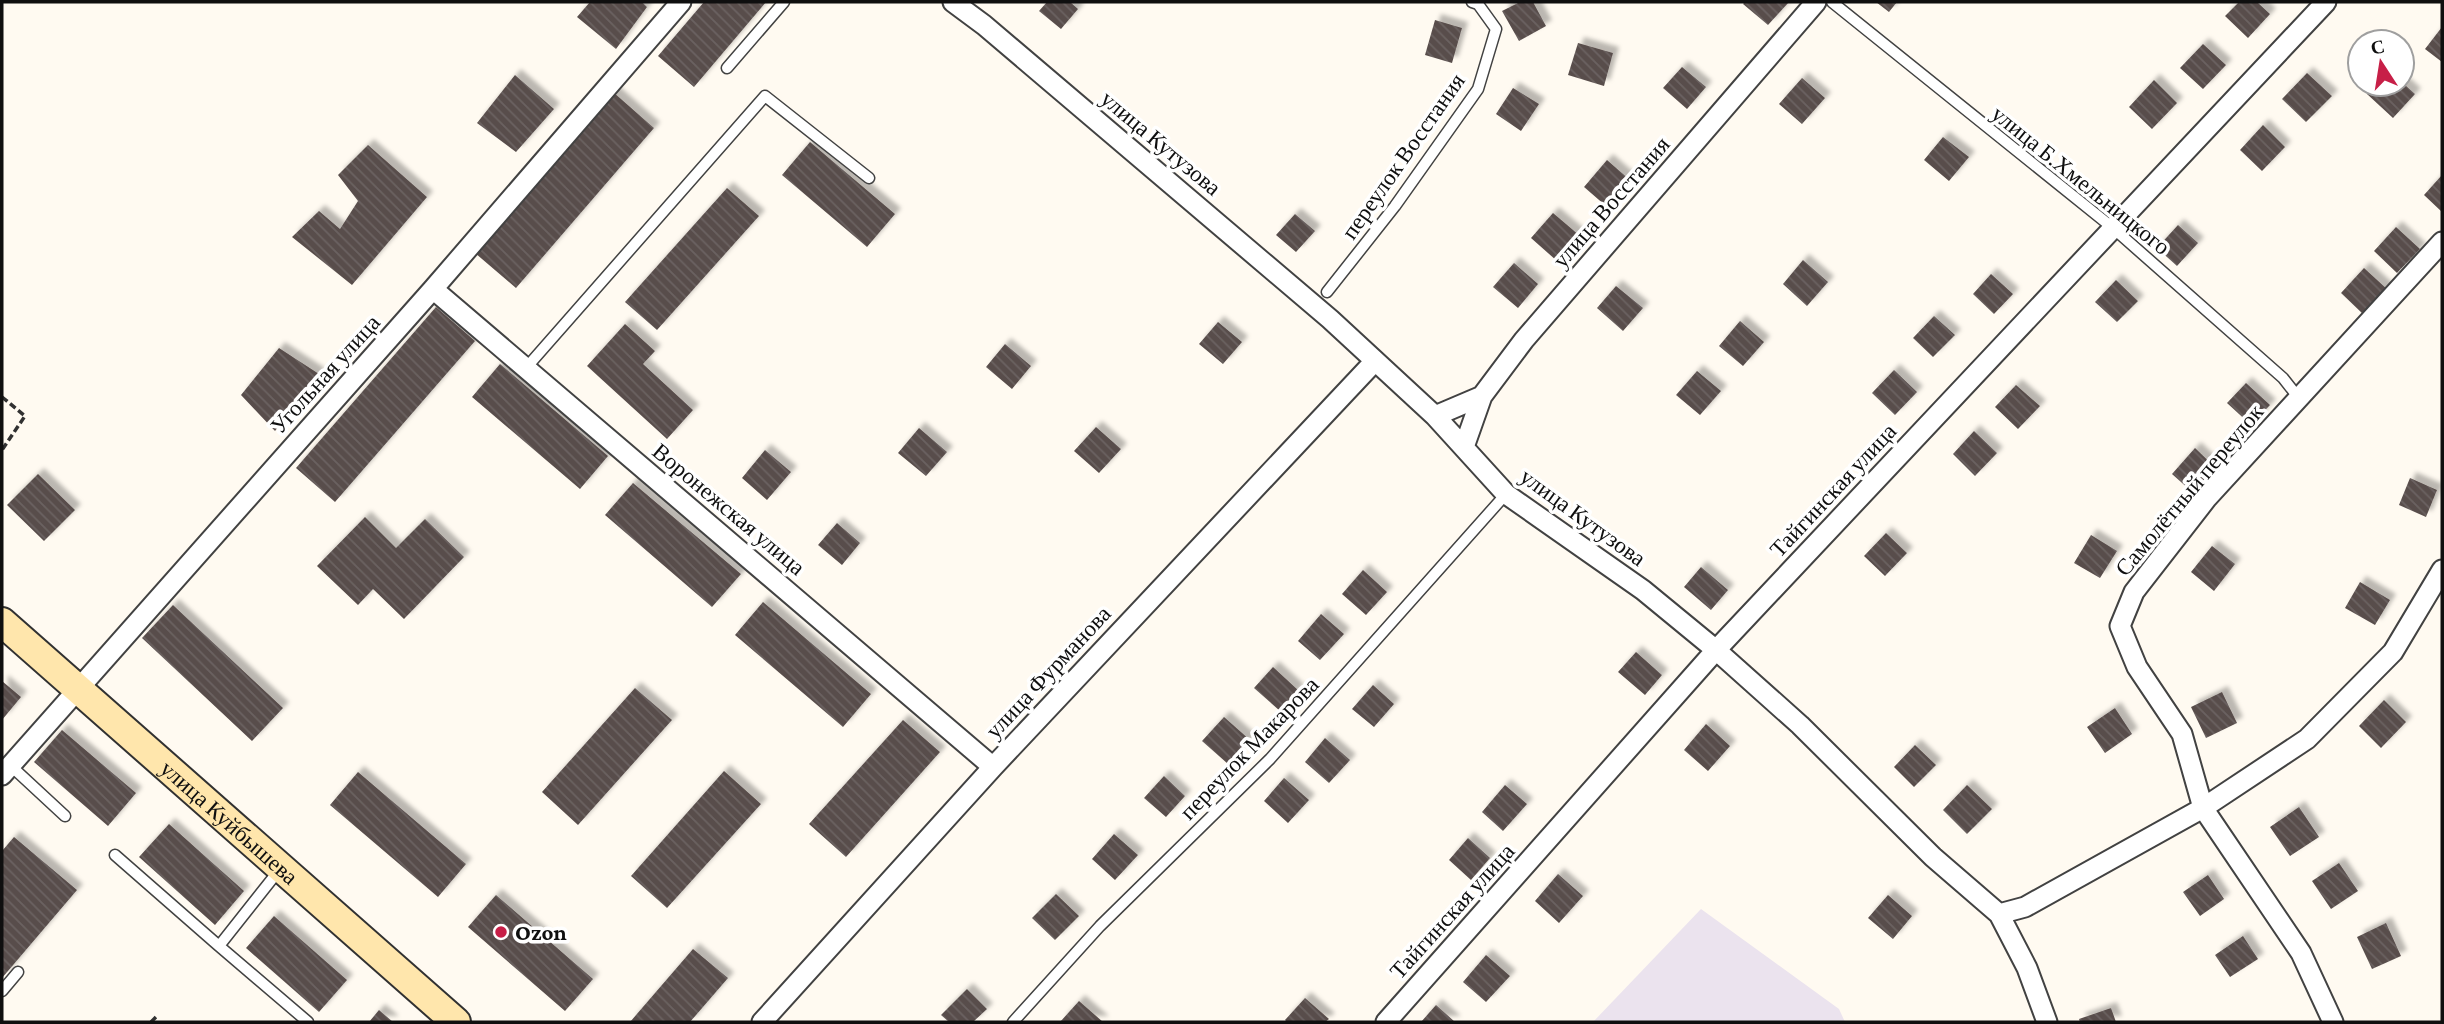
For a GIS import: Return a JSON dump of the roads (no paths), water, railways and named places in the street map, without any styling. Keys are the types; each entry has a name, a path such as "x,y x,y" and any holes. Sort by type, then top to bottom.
{"street":[{"name":"Угольная улица","path":"6,770 433,289 681,2"},
{"name":"улица Кутузова","path":"953,2 1185,194 1375,361 1435,416 1506,494 1643,590 1716,650 1800,725 1933,857 1999,914 2027,968 2047,1022"},
{"name":"улица Восстания","path":"1464,447 1482,396 1524,340 1816,2"},
{"name":"Тайгинская улица","path":"1386,1022 1716,650 2326,2"},
{"name":"Самолётный переулок","path":"2333,1022 2301,953 2203,808 2182,734 2137,667 2120,626 2134,592 2207,498 2442,242"},
{"name":"Воронежская улица","path":"433,289 993,767"},
{"name":"улица Фурманова","path":"762,1022 993,767 1375,361"},
{"path":"1435,416 1482,396"},
{"path":"1999,914 2025,907 2203,808 2307,738 2393,652 2442,570"},
{"name":"улица Куйбышева","path":"2,622 76,690 456,1022"}],"lane":[{"path":"727,68 785,2"},
{"name":"переулок Восстания","path":"1327,292 1395,206 1478,89 1496,29 1478,4 1472,2"},
{"name":"улица Б.Хмельницкого","path":"1832,2 2113,228 2283,378 2298,397"},
{"path":"526,368 765,96 869,178"},
{"name":"переулок Макарова","path":"1013,1022 1100,926 1270,759 1506,494"},
{"path":"6,770 65,816"},
{"path":"115,855 309,1022"},
{"path":"219,946 281,869"},
{"path":"2,991 19,972"}],"place":[{"name":"Ozon","path":"501,932"}]}
